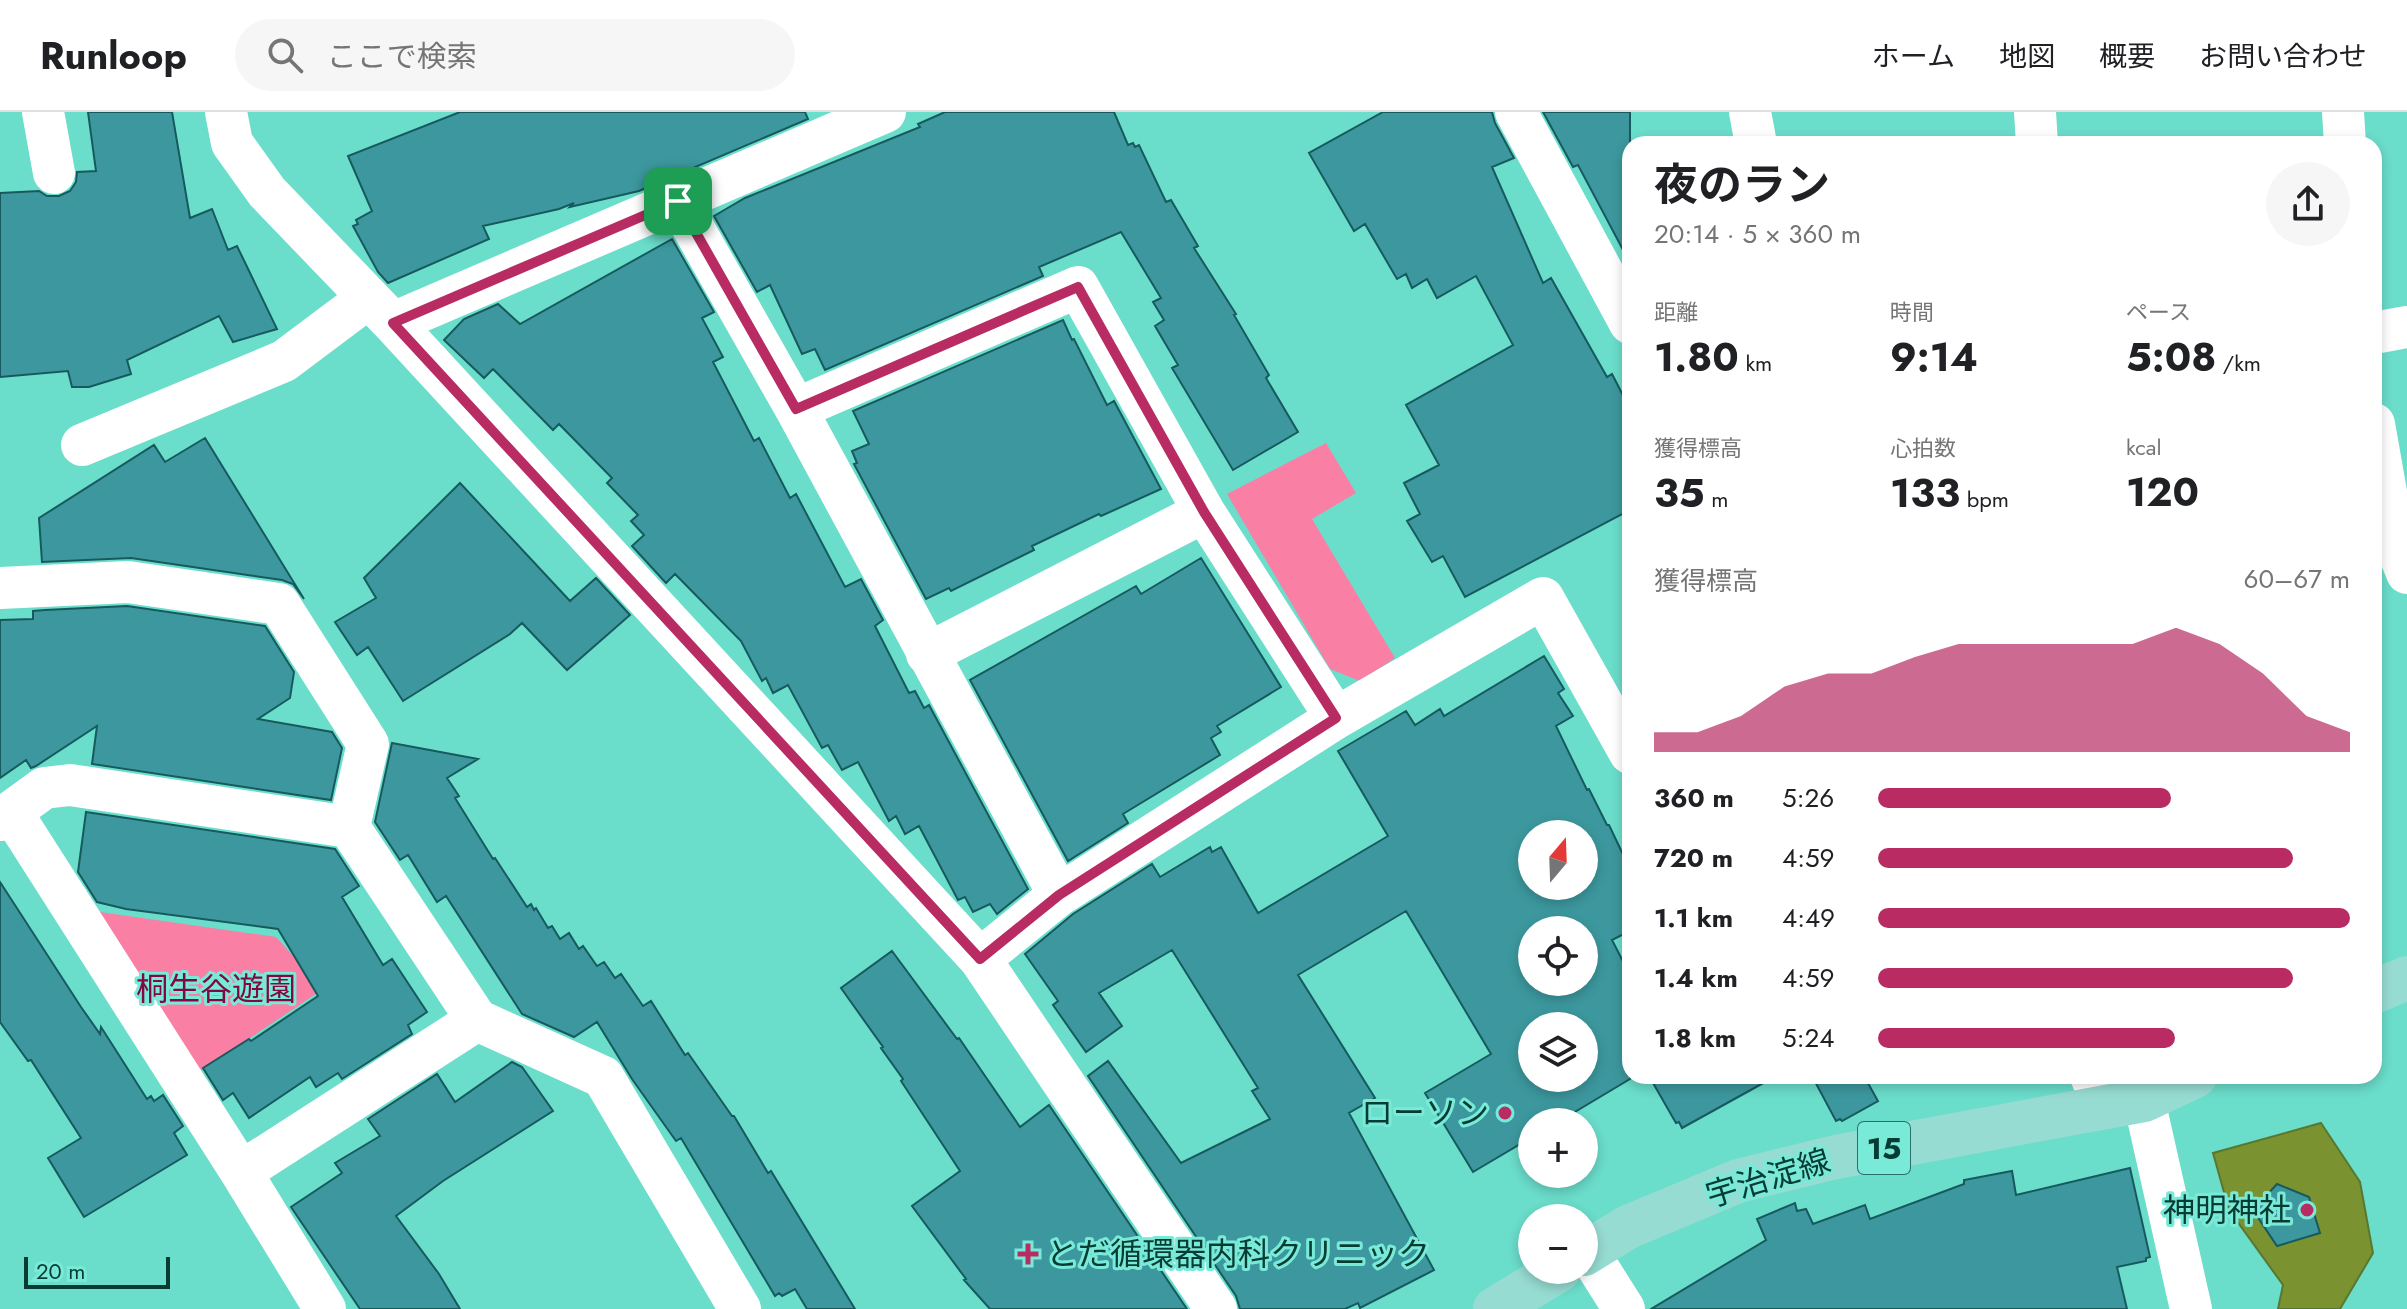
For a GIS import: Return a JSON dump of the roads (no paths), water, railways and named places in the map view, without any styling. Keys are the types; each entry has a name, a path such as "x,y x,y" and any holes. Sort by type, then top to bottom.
{"main road":[{"path":"2382,989 2407,978"},
{"name":"宇治淀線","path":"1598,1246 1628,1227 1738,1181 2161,1084"},
{"name":"宇治淀線","path":"1495,1309 1536,1284"}],"street":[{"path":"43,112 54,173"},
{"path":"226,112 232,143 267,192 381,310 980,959 1216,1309"},
{"path":"82,445 284,361 381,310 678,201 885,112"},
{"path":"1516,112 1622,308"},
{"path":"1750,112 1754,136"},
{"path":"2035,112 2036,136"},
{"path":"2343,112 2344,136"},
{"path":"678,201 796,409 1059,895"},
{"path":"796,409 1078,287 1204,512 1336,718"},
{"path":"2382,332 2407,327"},
{"path":"2382,469 2395,543 2407,573"},
{"path":"927,654 1204,512"},
{"path":"0,588 128,582 279,604 368,744 349,827 477,1020 603,1077 740,1309"},
{"path":"980,959 1059,895 1336,718 1543,598 1622,739"},
{"path":"325,1309 241,1172 6,817 44,788 70,785 349,827"},
{"path":"241,1172 477,1020"},
{"path":"2114,1095 2191,1309"},
{"path":"1598,1281 1624,1309"}],"place":[{"name":"ローソン","path":"1505,1113"},
{"name":"神明神社","path":"2307,1210"},
{"name":"とだ循環器内科クリニック","path":"1028,1254"}],"park label":[{"name":"桐生谷遊園","path":"216,989"}]}
